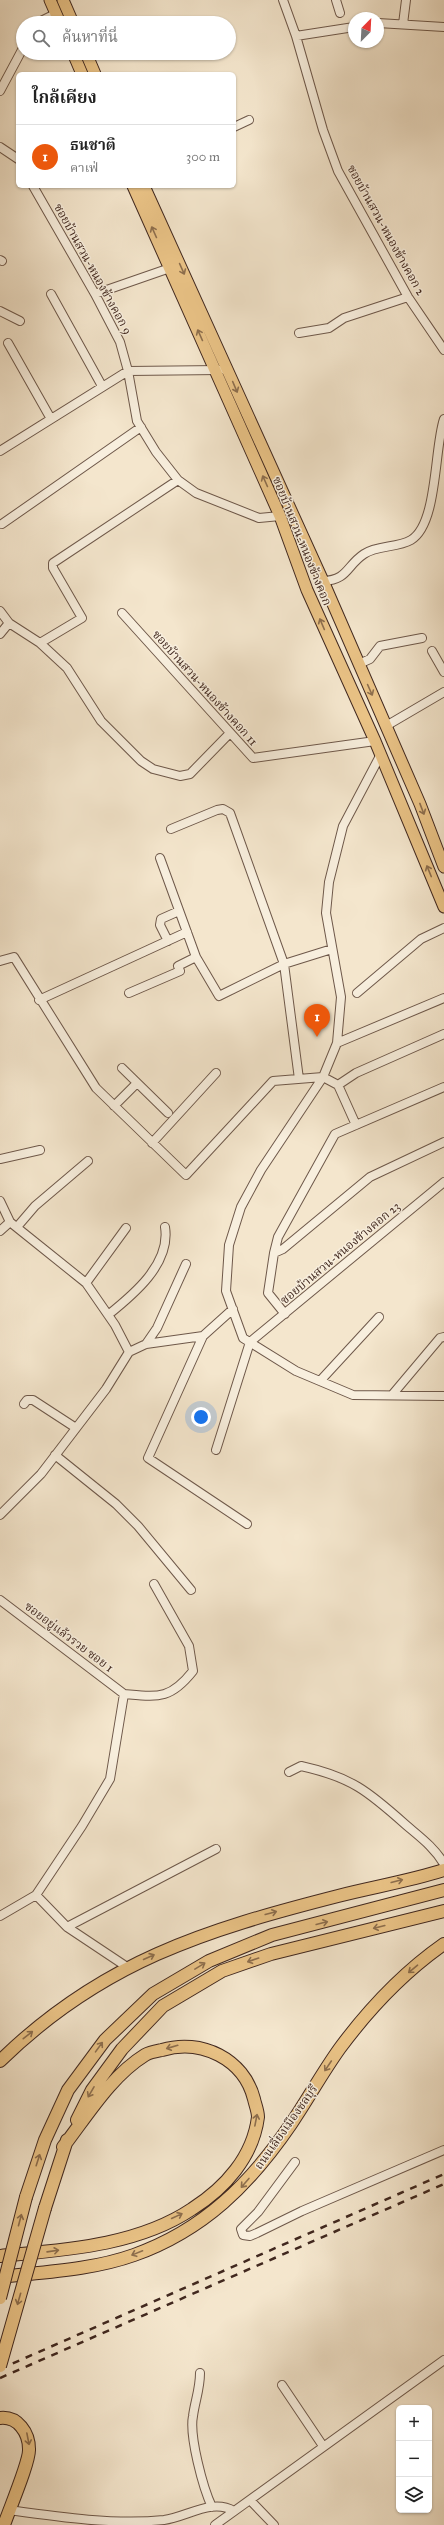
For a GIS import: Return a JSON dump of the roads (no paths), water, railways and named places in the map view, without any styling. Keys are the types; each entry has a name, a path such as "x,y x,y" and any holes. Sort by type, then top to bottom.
{"highway":[{"path":"0,2061 23,2039 68,2004 127,1967 170,1947 236,1923 444,1870"},
{"path":"0,2298 26,2198 44,2140 68,2090 105,2040 153,1994 209,1961 272,1935 444,1890"},
{"path":"0,2366 63,2147 92,2090 122,2049 163,2006 222,1971 264,1956 444,1911"},
{"name":"ถนนเลี่ยงเมืองชลบุรี","path":"0,2277 73,2268 134,2255 192,2228 235,2194 264,2161 340,2049 366,2015 398,1981 444,1944"},
{"path":"0,2256 103,2242 148,2230 191,2210 230,2179 250,2146 258,2115 250,2085 232,2063 207,2048 178,2045 146,2054 119,2076 63,2147"},
{"path":"0,2418 14,2420 26,2431 30,2450 4,2525"}],"main road":[{"path":"50,0 57,16"},
{"path":"64,0 70,16"},
{"path":"76,60 81,72"},
{"path":"89,60 94,72"},
{"name":"ซอยบ้านสวน-หนองข้างคอก","path":"134,188 170,268 221,369 323,582 386,726 444,867"},
{"name":"ซอยบ้านสวน-หนองข้างคอก","path":"145,188 221,369 280,516 307,590 381,754 444,907"},
{"path":"338,660 354,654"}],"street":[{"name":"ซอยบ้านสวน-หนองข้างคอก 2","path":"283,0 296,36 323,130 338,171 408,296 444,350"},
{"path":"336,0 340,13"},
{"path":"402,24 406,0"},
{"path":"384,23 444,27"},
{"path":"296,36 348,28"},
{"path":"0,91 17,60"},
{"path":"236,126 249,120"},
{"path":"0,147 16,158"},
{"name":"ซอยบ้านสวน-หนองข้างคอก 9","path":"34,188 95,294 120,342 128,371 137,421 156,452 178,480 196,493 260,518 280,516"},
{"path":"95,294 170,268"},
{"path":"51,294 102,386"},
{"path":"299,333 329,328 344,318 408,296"},
{"path":"0,311 20,321"},
{"path":"8,343 51,419"},
{"path":"0,451 128,371 221,369"},
{"path":"323,582 333,581 347,574 364,554 410,541 419,532 429,510 438,443 444,419"},
{"path":"2,524 141,427"},
{"path":"40,644 82,618 53,568 53,563 178,480"},
{"path":"0,611 10,623 40,644 66,668 101,721 148,767 174,775 190,774 230,733"},
{"name":"ซอยบ้านสวน-หนองข้างคอก 11","path":"122,613 251,756 257,758 375,741"},
{"path":"0,634 10,623"},
{"path":"359,664 370,659 380,646 422,638"},
{"path":"432,651 444,672"},
{"path":"386,726 444,692"},
{"path":"381,754 343,826 331,875 326,913 341,997 337,1043 323,1077 261,1170 241,1207 230,1245 226,1291 244,1338 296,1371 353,1395 444,1396"},
{"path":"171,829 217,810 223,809 230,813 284,964 299,1079"},
{"path":"160,858 196,957 219,996 284,964 332,949"},
{"path":"168,940 160,925 162,919 179,911"},
{"path":"357,993 421,939 444,928"},
{"path":"38,1000 187,932"},
{"path":"0,961 14,957 38,1000 96,1088 186,1175 273,1081 323,1077 338,1085 356,1124"},
{"path":"129,993 180,971 178,966 196,957"},
{"path":"337,1043 444,998"},
{"path":"338,1085 356,1073 444,1034"},
{"path":"122,1068 168,1113"},
{"path":"152,1143 216,1073"},
{"path":"114,1106 137,1083"},
{"path":"285,1314 268,1293 278,1237 336,1134 444,1087"},
{"path":"274,1253 283,1249 370,1177 444,1142"},
{"path":"0,1160 40,1150"},
{"path":"0,1231 14,1225 88,1161"},
{"name":"ซอยบ้านสวน-หนองข้างคอก 23","path":"250,1342 444,1182"},
{"path":"0,1201 14,1225 86,1283 108,1315 129,1352"},
{"path":"108,1315 130,1297 156,1265 167,1238 165,1227"},
{"path":"86,1283 126,1228"},
{"path":"146,1344 157,1328 186,1264"},
{"path":"233,1309 203,1336 148,1458 247,1524"},
{"path":"320,1381 379,1317"},
{"path":"0,1515 41,1474 106,1389 129,1352 146,1344 203,1336"},
{"path":"392,1395 440,1338 444,1337"},
{"path":"216,1450 250,1342"},
{"path":"24,1404 27,1400 33,1400 76,1428"},
{"path":"55,1455 116,1504 133,1521 191,1590"},
{"path":"0,1916 36,1895 82,1826 110,1779 124,1694 157,1697 180,1686 193,1671 190,1646 154,1584"},
{"name":"ซอยอยู่แล้วรวย ซอย 1","path":"0,1600 124,1694"},
{"path":"289,1772 301,1766 330,1773 356,1784 382,1802 424,1839 444,1864"},
{"path":"67,1927 216,1849"},
{"path":"36,1895 67,1927 127,1967"},
{"path":"295,2162 258,2212 241,2229 243,2235 250,2236 302,2211 444,2150"},
{"path":"215,2525 444,2360"},
{"path":"200,2373 200,2387 192,2418 200,2476 212,2507"},
{"path":"282,2385 323,2446"},
{"path":"250,2500 274,2525"},
{"path":"9,2510 109,2522 143,2522 165,2520 212,2507 226,2506 234,2511"}],"railway":[{"path":"0,2369 444,2174"},
{"path":"0,2378 444,2184"}],"place":[{"name":"ธนชาติ","path":"317,1037"}]}
